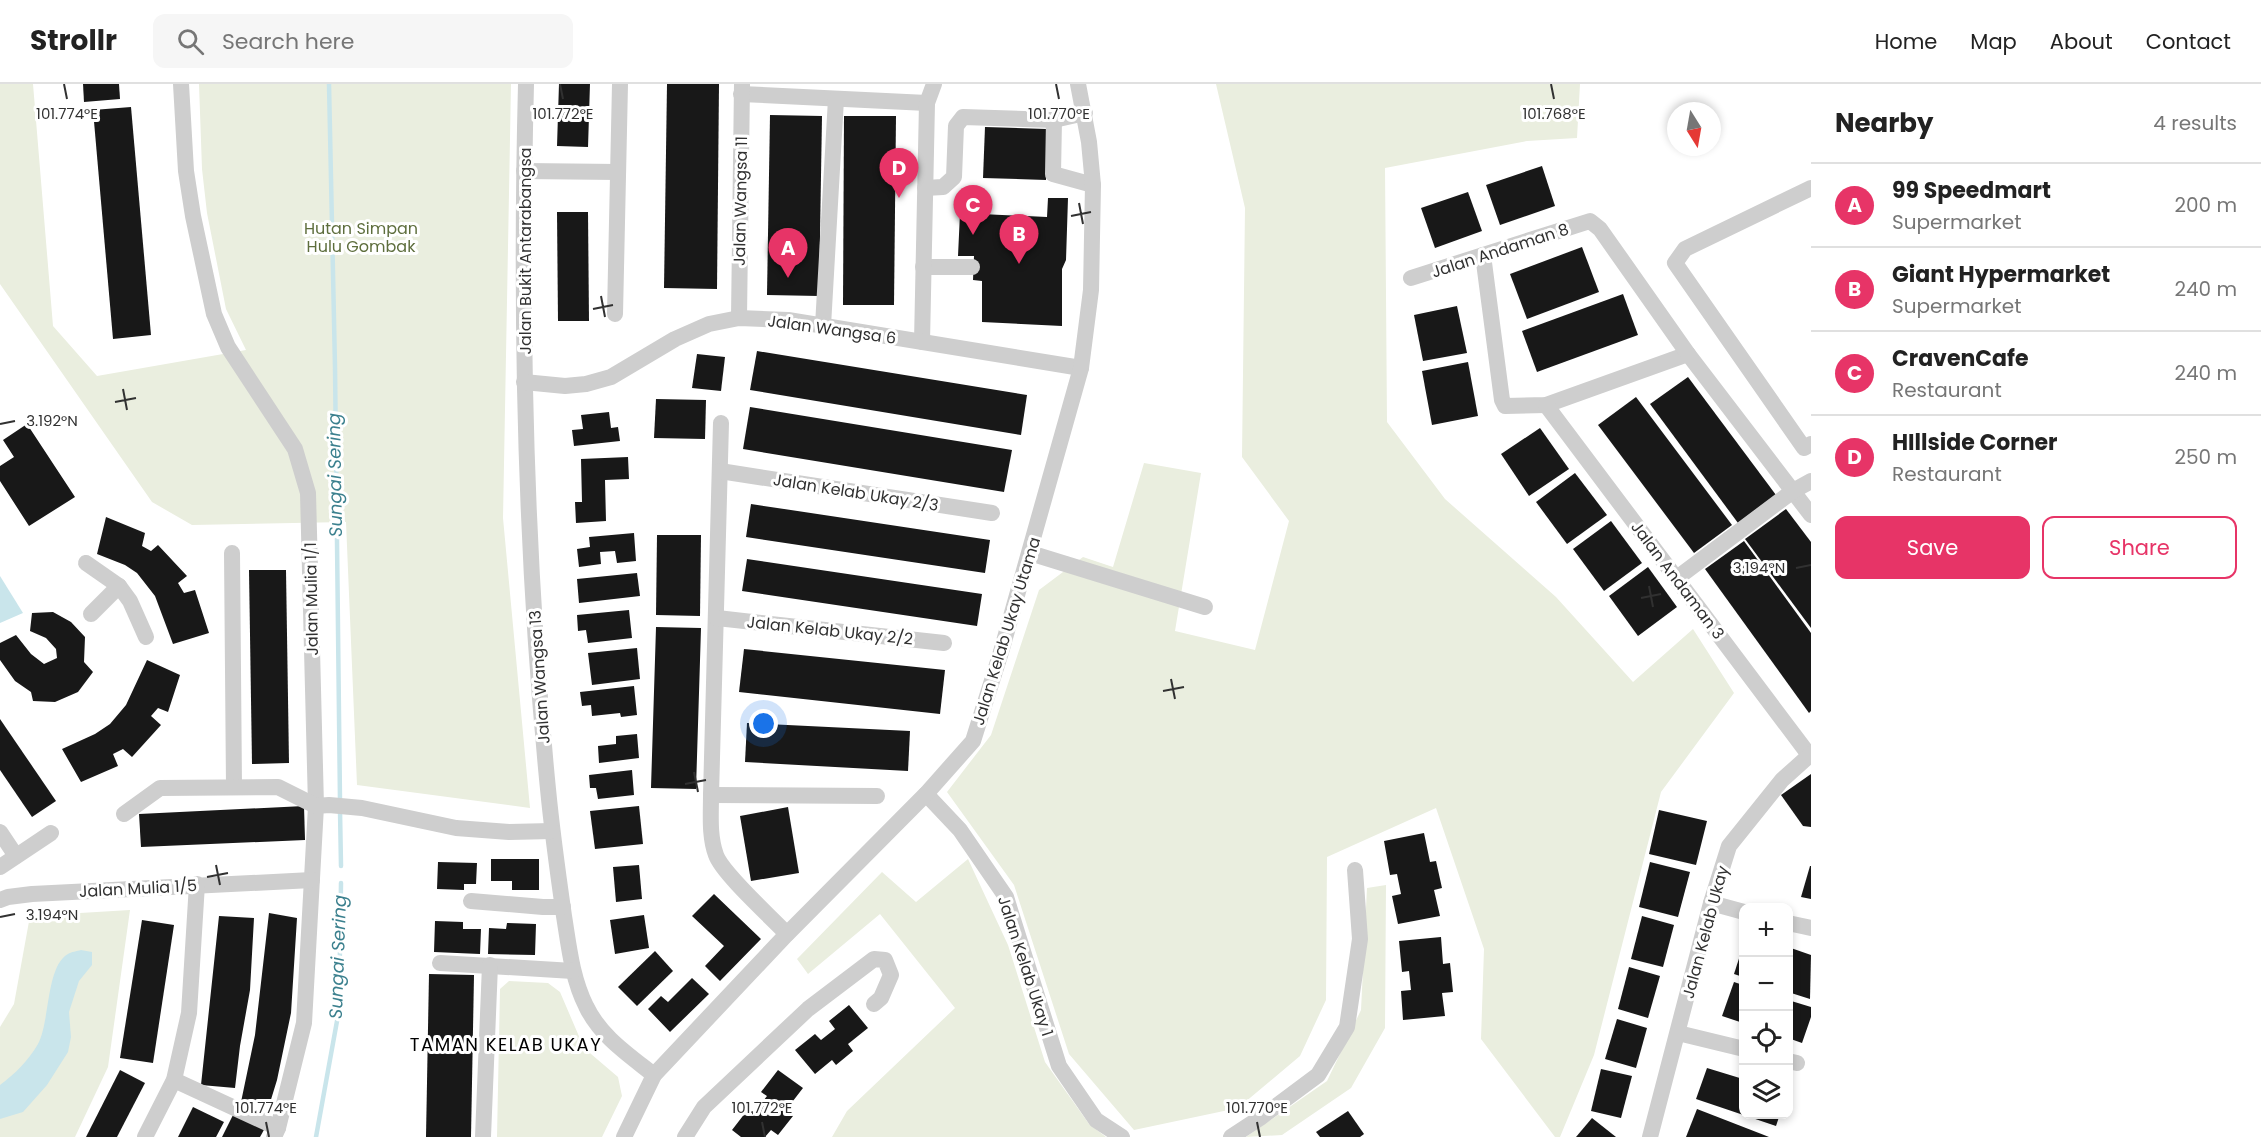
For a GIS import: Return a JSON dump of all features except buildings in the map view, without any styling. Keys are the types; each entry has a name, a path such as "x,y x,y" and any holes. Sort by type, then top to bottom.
{"street":[{"name":"Jalan Mulia 1/1","path":"181,84 186,171 214,314 228,347 295,449 308,493 322,806 312,880 304,1023 276,1133"},
{"name":"Jalan Bukit Antarabangsa","path":"525,382 526,84"},
{"path":"615,314 620,84"},
{"path":"922,342 927,103 934,84"},
{"name":"Jalan Kelab Ukay Utama","path":"624,1137 654,1075 787,934 926,794 973,741 1001,652 1081,368 1090,290 1093,185 1085,113 1078,84"},
{"path":"742,89 836,99 927,103"},
{"name":"Jalan Wangsa 11","path":"739,318 742,89"},
{"path":"823,326 836,99"},
{"path":"925,188 943,187 954,177 956,126 963,117 1054,120 1085,113"},
{"path":"1054,120 1053,174 1093,185"},
{"path":"524,171 618,172"},
{"path":"1811,188 1685,249 1676,263 1804,448 1811,444"},
{"name":"Jalan Andaman 8","path":"1411,278 1590,221 1600,229 1688,354"},
{"path":"1483,255 1502,400 1505,406 1546,405 1688,354 1811,515"},
{"path":"923,267 972,267"},
{"name":"Jalan Wangsa 6","path":"525,382 566,386 611,377 683,335 709,324 739,318 823,326 1081,368"},
{"name":"Jalan Wangsa 13","path":"525,382 538,687 552,831 573,971 586,1007 608,1038 654,1075"},
{"name":"Jalan Andaman 3","path":"1546,405 1810,754"},
{"path":"721,423 711,837 717,858 729,874 787,934"},
{"name":"Jalan Kelab Ukay 2/3","path":"720,471 992,513"},
{"path":"1677,578 1793,491 1811,481"},
{"path":"232,553 234,787"},
{"path":"1029,553 1205,608"},
{"path":"86,563 119,586 130,601 146,637"},
{"path":"91,614 119,586"},
{"name":"Jalan Kelab Ukay 2/2","path":"717,618 944,643"},
{"name":"Jalan Kelab Ukay","path":"1650,1137 1711,903 1729,846 1782,780 1810,754"},
{"path":"124,814 160,788 278,787 322,806 362,808 456,828 509,832 552,831"},
{"name":"Jalan Kelab Ukay 1","path":"926,794 960,830 1006,897 1059,1066 1096,1120 1122,1137"},
{"path":"711,795 877,796"},
{"path":"0,832 16,856"},
{"path":"0,867 51,833"},
{"path":"1231,1137 1318,1075 1347,1027 1360,939 1355,870"},
{"name":"Jalan Mulia 1/5","path":"0,900 32,894 312,880"},
{"path":"145,1137 174,1080 189,1013 197,884"},
{"path":"471,901 543,908 563,907"},
{"path":"1711,903 1739,911"},
{"path":"1793,924 1811,928"},
{"path":"685,1137 704,1107 808,1009 874,959 885,960 891,975 881,998 874,1004"},
{"path":"440,963 573,971"},
{"path":"483,1137 490,965"},
{"path":"1678,1033 1739,1048"},
{"path":"174,1080 276,1133"}],"green space":[{"name":"Hutan Simpan Hulu Gombak","path":"0,84 33,84 53,326 97,376 246,350 226,309 207,213 202,169 199,84 511,84 503,518 530,808 357,785 346,522 192,525 152,502 0,284"},
{"path":"1216,84 1580,84 1577,138 1527,141 1385,168 1387,422 1445,499 1556,597 1633,682 1693,629 1734,693 1661,792 1594,1055 1560,1137 1555,1137 1481,1039 1484,949 1436,808 1327,857 1326,1000 1300,1056 1238,1108 1134,1130 1069,1054 1014,885 947,792 991,735 1039,590 1083,557 1113,567 1144,463 1201,473 1175,631 1255,650 1289,521 1242,457 1245,208"},
{"path":"968,859 1008,945 1045,1062 1089,1124 1106,1137 832,1137 847,1111 955,1008 880,914 808,974 797,959 882,872 916,902"},
{"path":"1386,885 1385,1028 1351,1088 1282,1135 1246,1137 1327,1081 1361,1010 1367,888"},
{"path":"130,910 108,1067 75,1137 0,1137 0,1027 14,1004 30,916"},
{"path":"509,981 548,983 560,992 584,1048 618,1077 622,1096 602,1137 497,1137 500,989"}],"water":[{"path":"0,576 23,613 0,623"},
{"path":"81,950 92,952 92,965 79,981 69,1012 71,1037 68,1052 47,1085 23,1112 0,1119 0,1085 21,1067 38,1044 45,1022 52,982 61,960 69,953"}],"waterway":[{"name":"Sungai Sering","path":"329,84 340,801"},
{"name":"Sungai Sering","path":"340,810 341,866"},
{"name":"Sungai Sering","path":"316,1137 339,1010 341,883"}],"place":[{"name":"HIllside Corner","path":"899,198"},
{"name":"CravenCafe","path":"973,235"},
{"name":"Giant Hypermarket","path":"1019,264"},
{"name":"99 Speedmart","path":"788,278"}],"district":[{"name":"TAMAN KELAB UKAY","path":"506,1045"}]}
